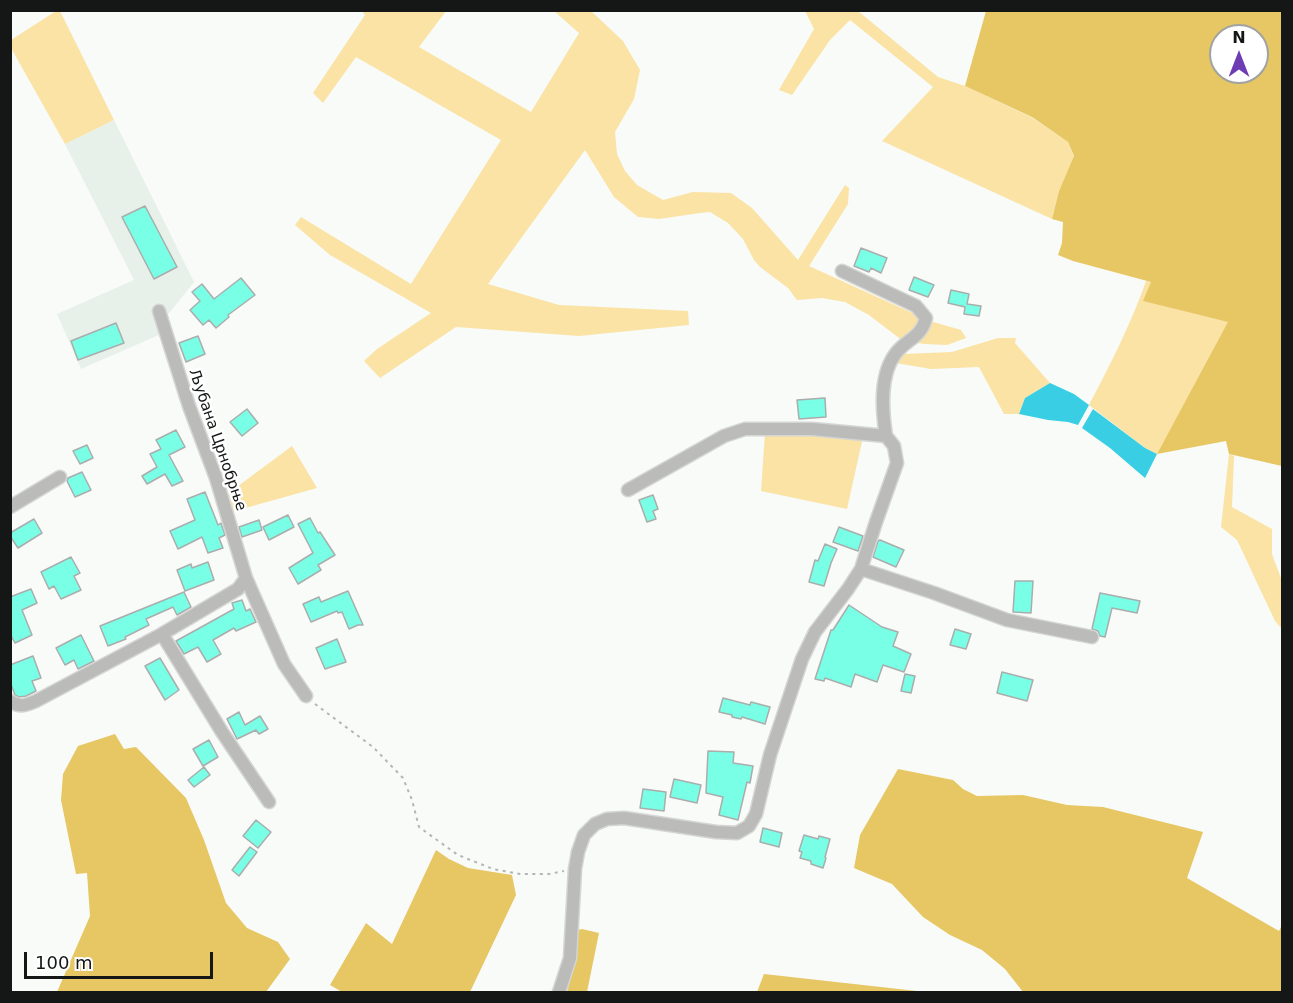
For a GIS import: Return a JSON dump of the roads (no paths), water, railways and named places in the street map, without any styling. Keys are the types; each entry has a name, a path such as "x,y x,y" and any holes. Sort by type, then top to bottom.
{"street":[{"path":"559,993 570,958 575,869 584,835 595,824 607,819 624,818 716,832 737,833 749,826 756,814 770,755 802,659 815,632 861,569 897,463 894,446 886,436 883,415 886,376 897,352 923,329 926,318 916,306 842,271"},
{"name":"Љубана Црнобрње","path":"159,311 189,406 216,478 246,578 284,664 306,696"},
{"path":"628,490 724,436 745,429 812,429 886,436"},
{"path":"10,507 60,477"},
{"path":"861,569 934,592 1007,620 1092,637"},
{"path":"10,701 26,706 162,634 238,589 246,578"},
{"path":"162,634 222,732 269,802"}],"water":[{"path":"1050,383 1074,394 1089,405 1078,425 1019,414 1025,398"},
{"path":"1093,409 1145,448 1157,454 1145,478 1082,428"}]}
